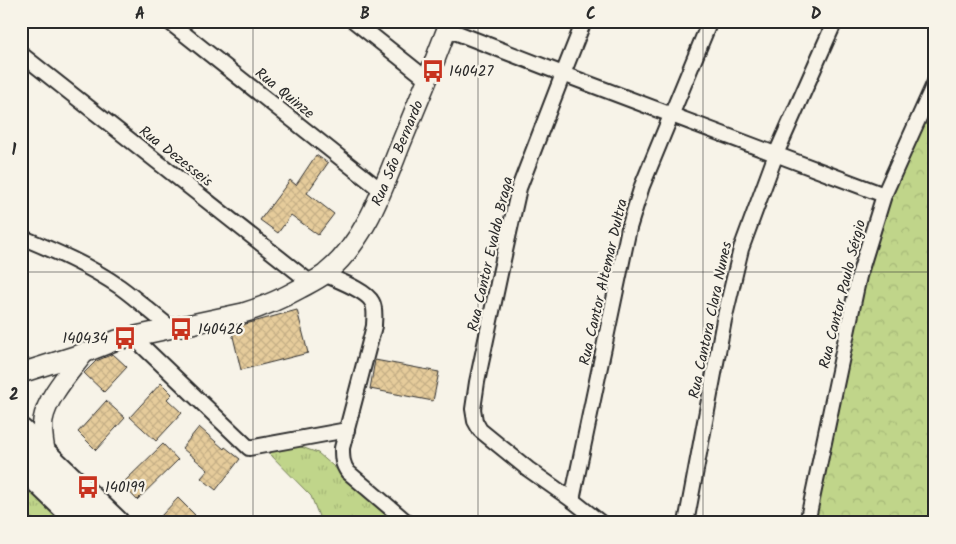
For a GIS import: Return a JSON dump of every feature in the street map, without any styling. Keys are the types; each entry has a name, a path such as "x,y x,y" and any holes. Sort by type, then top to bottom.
{"highway":[{"path":"21,432 116,523"},
{"path":"21,464 82,523"}],"street":[{"name":"Rua Quinze","path":"168,21 382,191"},
{"path":"354,21 428,80"},
{"name":"Rua Cantor Evaldo Braga","path":"584,21 520,188 477,382 473,410 475,421 480,430 489,438 601,523"},
{"name":"Rua Cantor Altemar Dultra","path":"572,500 629,228 642,186 710,21"},
{"name":"Rua Cantora Clara Nunes","path":"686,523 724,320 741,249 776,154 835,21"},
{"name":"Rua São Bernardo","path":"21,373 84,353 117,340 260,308 317,279 341,259 367,222 382,191 449,25"},
{"path":"449,25 563,74 884,195"},
{"name":"Rua Dezesseis","path":"21,54 317,279 360,291 372,301 374,326 342,448 342,458 348,472 408,523"},
{"name":"Rua Cantor Paulo Sérgio","path":"807,523 860,276 884,195 935,82"},
{"path":"21,238 50,249 85,266 119,287 171,328"},
{"path":"132,336 249,448 347,430"},
{"path":"46,456 43,420 49,403 84,353"}],"green space":[{"path":"935,87 935,523 802,523 856,282"},
{"path":"296,445 318,453 397,521 396,523 320,523 311,496 265,449"},
{"path":"28,479 74,523 38,523 21,509 21,487"}],"building":[{"path":"316,155 328,163 307,193 334,214 318,235 291,215 278,233 260,220 290,180 296,185"},
{"path":"297,310 308,353 241,370 231,328"},
{"path":"113,354 127,367 104,392 84,373 96,361"},
{"path":"375,360 439,372 433,401 370,389"},
{"path":"161,383 172,394 167,399 182,413 156,441 130,417"},
{"path":"106,401 125,418 96,450 78,432"},
{"path":"199,427 224,449 225,447 240,459 216,490 201,478 208,470 182,448"},
{"path":"163,444 178,460 137,500 122,484"},
{"path":"178,498 195,515 187,523 167,523 161,516"}],"place":[{"name":"140427","path":"433,71"},
{"name":"140426","path":"181,329"},
{"name":"140434","path":"125,338"},
{"name":"140199","path":"88,487"}]}
